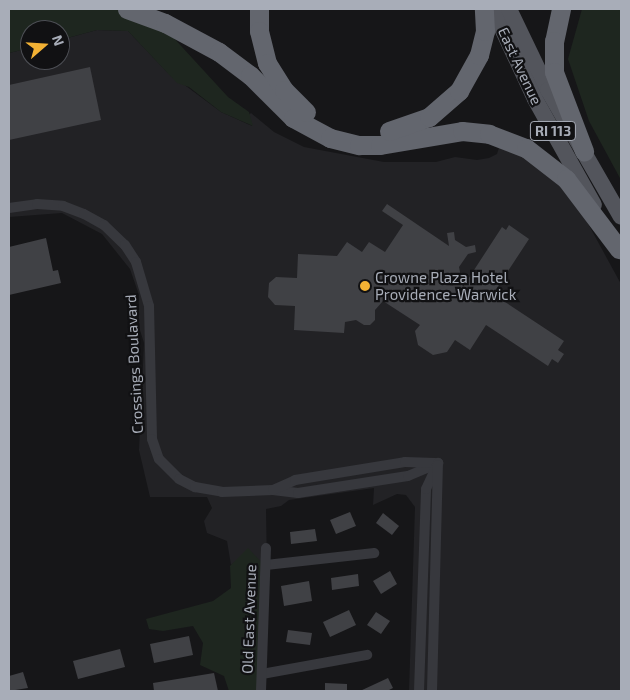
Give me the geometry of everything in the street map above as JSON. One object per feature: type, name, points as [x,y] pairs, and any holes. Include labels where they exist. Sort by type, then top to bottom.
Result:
[{"type":"highway","points":[[127,9],[201,40],[250,75],[301,124],[330,138],[359,145],[380,145],[462,131],[489,134],[526,148],[566,178],[620,252]]},
{"type":"highway","points":[[259,9],[259,31],[264,53],[277,81],[291,98],[324,122],[346,130],[370,133],[395,130],[419,123],[451,101],[468,80],[479,55],[485,31],[484,9]]},
{"type":"highway","points":[[561,9],[554,41],[554,72],[584,151]]},
{"type":"main road","name":"East Avenue","points":[[494,9],[535,99],[620,252]]},
{"type":"main road","name":"East Avenue","points":[[509,9],[533,61],[621,217]]},
{"type":"street","name":"Crossings Boulavard","points":[[9,208],[37,204],[63,206],[84,214],[104,225],[125,244],[136,262],[149,306],[152,439],[160,459],[179,479],[195,487],[222,492],[273,490],[298,493],[408,476],[438,464]]},
{"type":"street","points":[[419,691],[426,490],[438,464]]},
{"type":"street","points":[[432,691],[438,464]]},
{"type":"street","name":"Old East Avenue","points":[[261,691],[266,548]]},
{"type":"street","points":[[266,565],[374,553]]},
{"type":"street","points":[[262,674],[367,655]]},
{"type":"shaded area","points":[[9,9],[116,9],[160,23],[228,97],[249,112],[253,126],[221,112],[189,87],[177,83],[128,31],[97,30],[70,37],[70,20],[20,20],[20,50],[9,53]]},
{"type":"shaded area","points":[[582,9],[621,9],[621,180],[589,121],[568,59]]},
{"type":"shaded area","points":[[97,30],[128,31],[167,72],[221,112],[252,126],[249,115],[251,113],[274,132],[304,147],[384,162],[436,162],[455,157],[477,160],[489,158],[497,154],[501,141],[518,147],[574,198],[621,284],[621,691],[409,691],[415,507],[406,495],[397,494],[373,505],[374,488],[289,500],[281,506],[266,509],[267,568],[242,556],[231,565],[227,541],[207,533],[204,521],[212,508],[207,497],[150,497],[139,450],[144,343],[139,327],[139,295],[130,269],[102,234],[62,213],[9,217],[9,53],[20,50],[20,70],[70,70],[70,37]]},
{"type":"shaded area","points":[[248,548],[267,568],[261,691],[229,691],[224,676],[200,665],[203,643],[193,626],[163,631],[149,629],[146,619],[213,601],[231,588],[230,566]]},
{"type":"building","points":[[90,67],[101,120],[9,140],[9,85]]},
{"type":"building","name":"Crowne Plaza Hotel Providence-Warwick","points":[[387,204],[449,246],[447,233],[454,232],[455,240],[466,247],[475,245],[476,252],[468,254],[459,267],[463,287],[502,227],[506,230],[509,225],[529,239],[493,294],[564,341],[558,350],[564,354],[558,363],[552,359],[548,366],[486,325],[470,350],[455,340],[447,352],[433,355],[418,345],[415,331],[420,325],[383,301],[375,310],[375,320],[370,325],[364,325],[356,320],[345,322],[344,333],[294,330],[295,306],[275,305],[268,297],[269,283],[276,277],[297,278],[298,254],[337,256],[347,242],[362,252],[369,242],[385,252],[403,225],[382,211]]},
{"type":"building","points":[[46,238],[53,271],[58,270],[61,283],[9,295],[9,247]]},
{"type":"building","points":[[350,512],[356,526],[336,534],[330,520]]},
{"type":"building","points":[[383,513],[399,526],[392,535],[376,523]]},
{"type":"building","points":[[315,529],[317,541],[291,544],[290,532]]},
{"type":"building","points":[[390,571],[397,584],[381,594],[373,581]]},
{"type":"building","points":[[358,574],[359,586],[332,590],[331,578]]},
{"type":"building","points":[[309,581],[312,601],[284,606],[281,586]]},
{"type":"building","points":[[349,610],[356,625],[330,637],[323,622]]},
{"type":"building","points":[[376,612],[390,621],[381,634],[367,625]]},
{"type":"building","points":[[288,630],[312,633],[310,645],[286,642]]},
{"type":"building","points":[[189,636],[193,655],[154,663],[150,644]]},
{"type":"building","points":[[120,649],[125,667],[78,679],[73,661]]},
{"type":"building","points":[[23,672],[28,688],[9,691],[9,676]]},
{"type":"building","points":[[214,673],[218,691],[154,691],[153,683]]},
{"type":"building","points":[[388,678],[393,688],[387,691],[360,691]]},
{"type":"building","points":[[325,683],[347,684],[347,691],[325,691]]},
{"type":"place","name":"Crowne Plaza Hotel Providence-Warwick","points":[[365,286]]}]
